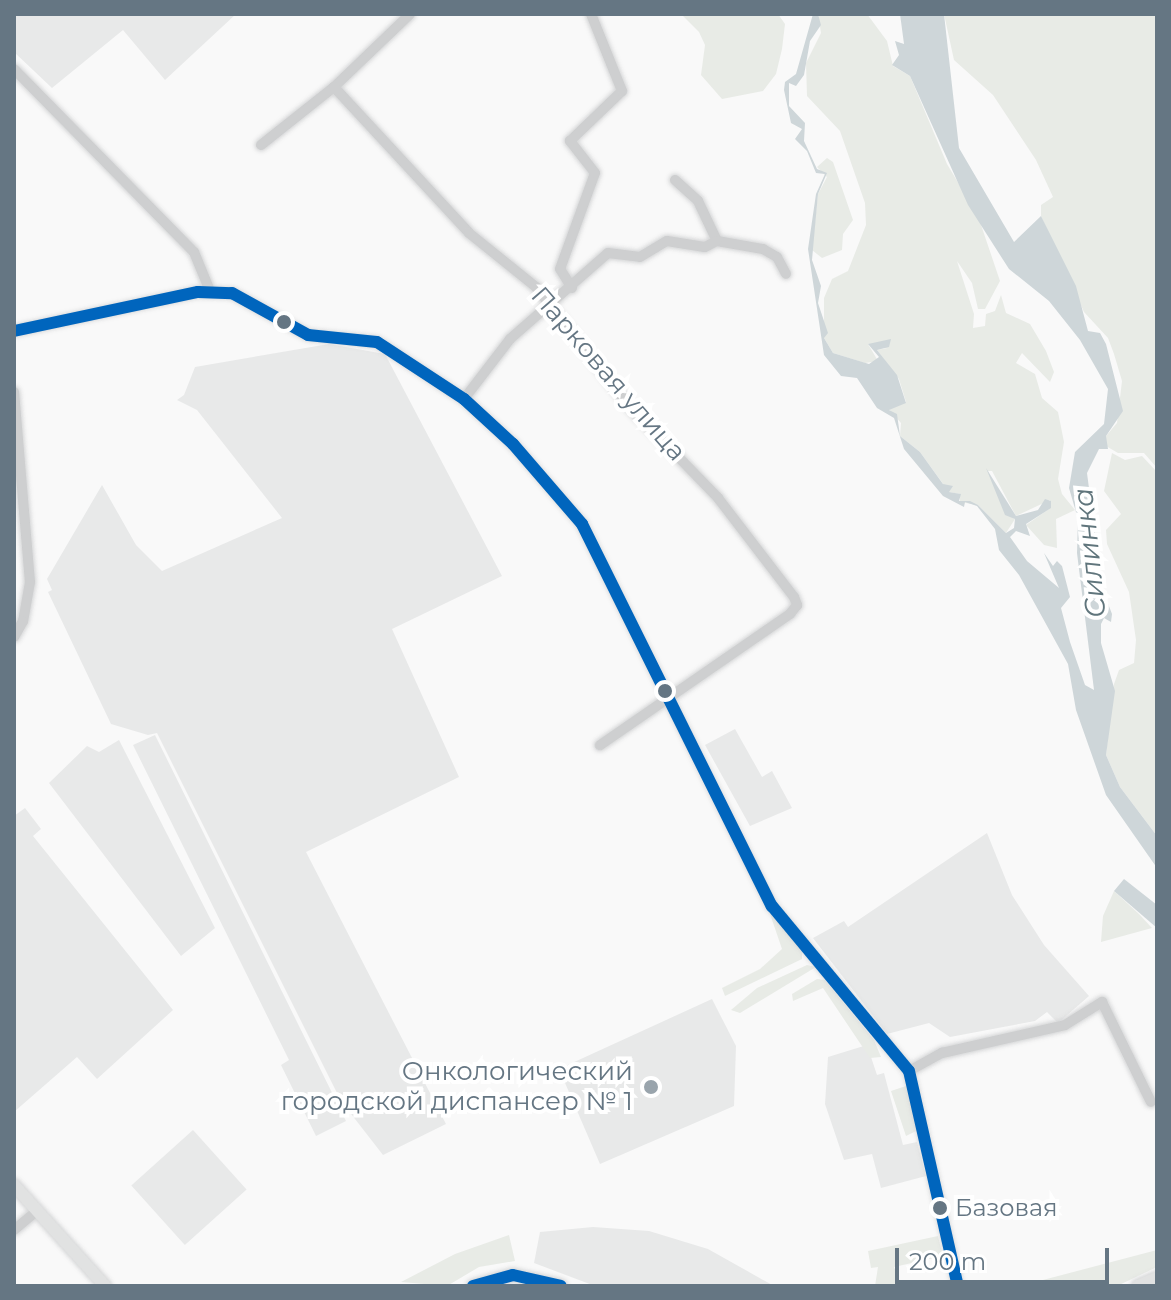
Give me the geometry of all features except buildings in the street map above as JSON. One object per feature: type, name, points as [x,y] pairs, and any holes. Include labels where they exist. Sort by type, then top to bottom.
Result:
[{"type":"main road","points":[[14,1185],[105,1286]]},
{"type":"main road","points":[[473,1286],[513,1275],[561,1286]]},
{"type":"main road","points":[[1138,1286],[1157,1278]]},
{"type":"street","points":[[261,145],[334,87],[410,14]]},
{"type":"street","points":[[572,288],[560,269],[595,173],[570,141],[622,91],[591,14]]},
{"type":"street","points":[[14,69],[194,252],[210,291]]},
{"type":"street","name":"Парковая улица","points":[[334,87],[469,233],[536,287],[649,429],[718,498],[797,605],[672,697]]},
{"type":"street","points":[[675,180],[698,201],[717,241]]},
{"type":"street","points":[[464,399],[499,351],[608,253],[640,257],[667,241],[705,247],[717,241],[771,252],[786,274]]},
{"type":"street","points":[[14,331],[210,291],[245,297],[290,327],[308,335],[377,342],[464,399],[513,444],[582,524],[672,697],[772,906],[909,1071],[958,1286]]},
{"type":"street","points":[[14,392],[30,582],[23,621],[14,637]]},
{"type":"street","points":[[600,745],[672,697]]},
{"type":"street","points":[[909,1071],[942,1053],[1065,1025],[1102,1002],[1151,1102]]},
{"type":"street","points":[[14,1230],[37,1211]]},
{"type":"shaded area","points":[[14,14],[236,14],[165,80],[123,30],[52,88],[14,52]]},
{"type":"shaded area","points":[[681,14],[778,14],[785,24],[782,49],[776,74],[763,91],[722,99],[701,75],[705,45],[699,32]]},
{"type":"shaded area","points":[[818,14],[867,14],[887,41],[893,66],[910,76],[947,164],[978,216],[1000,281],[985,309],[978,309],[972,283],[957,261],[974,314],[973,328],[985,326],[986,314],[995,311],[1001,295],[1006,313],[1030,324],[1046,351],[1054,372],[1050,382],[1022,353],[1016,363],[1035,374],[1042,398],[1058,412],[1064,442],[1058,479],[1062,494],[1075,510],[1056,519],[1057,548],[1044,545],[1026,525],[1049,509],[1050,500],[1016,516],[992,471],[988,471],[1005,513],[1015,519],[1006,533],[978,505],[960,502],[960,494],[949,492],[920,452],[900,436],[901,423],[888,408],[906,402],[899,379],[877,350],[887,348],[868,344],[878,361],[865,363],[833,353],[824,338],[824,298],[832,279],[848,271],[866,225],[865,203],[840,131],[807,96],[806,63],[821,33]]},
{"type":"shaded area","points":[[944,14],[1157,14],[1157,468],[1144,453],[1118,453],[1106,446],[1106,436],[1117,423],[1122,381],[1108,338],[1084,312],[1041,216],[1041,205],[1053,197],[1036,160],[993,95],[954,60]]},
{"type":"shaded area","points":[[827,158],[833,162],[853,220],[843,234],[842,250],[822,258],[812,250],[818,194],[827,177],[817,167]]},
{"type":"shaded area","points":[[329,344],[385,354],[502,576],[392,629],[459,777],[306,852],[446,1124],[383,1155],[341,1101],[157,733],[148,735],[111,724],[48,592],[52,590],[47,579],[102,485],[136,545],[162,571],[282,518],[197,410],[177,400],[184,395],[195,367]]},
{"type":"shaded area","points":[[1112,453],[1125,460],[1142,456],[1157,472],[1157,836],[1120,787],[1106,755],[1114,684],[1119,670],[1134,663],[1136,640],[1129,592],[1107,544],[1106,530],[1121,514],[1104,491]]},
{"type":"shaded area","points":[[735,729],[762,777],[772,771],[792,808],[750,826],[705,745]]},
{"type":"shaded area","points":[[155,735],[346,1121],[316,1136],[281,1065],[289,1060],[133,745]]},
{"type":"shaded area","points":[[119,740],[215,928],[181,956],[49,783],[87,746],[99,752]]},
{"type":"shaded area","points":[[25,808],[41,829],[33,836],[173,1010],[97,1079],[77,1057],[14,1112],[14,816]]},
{"type":"shaded area","points":[[987,833],[1012,895],[1044,945],[1089,996],[1058,1023],[1047,1012],[1035,1021],[950,1037],[929,1023],[887,1034],[813,938],[844,921],[848,927]]},
{"type":"shaded area","points":[[1114,891],[1152,928],[1101,942],[1103,916]]},
{"type":"shaded area","points":[[768,908],[802,951],[802,959],[725,996],[722,988],[760,969],[782,949]]},
{"type":"shaded area","points":[[807,965],[816,967],[740,1013],[731,1010],[757,988]]},
{"type":"shaded area","points":[[817,979],[825,980],[874,1040],[881,1057],[870,1058],[823,988],[793,1001],[792,994]]},
{"type":"shaded area","name":"Онкологический городской диспансер № 1","points":[[712,999],[736,1046],[734,1106],[600,1164],[559,1069]]},
{"type":"shaded area","points":[[867,1045],[877,1075],[884,1073],[903,1145],[917,1142],[926,1176],[881,1188],[872,1154],[844,1160],[825,1104],[828,1057]]},
{"type":"shaded area","points":[[906,1086],[918,1130],[906,1136],[891,1091]]},
{"type":"shaded area","points":[[193,1130],[247,1189],[185,1245],[131,1186]]},
{"type":"shaded area","points":[[593,1227],[649,1231],[708,1249],[774,1286],[595,1286],[534,1263],[540,1232]]},
{"type":"shaded area","points":[[509,1235],[515,1261],[479,1267],[447,1286],[401,1282],[455,1254]]},
{"type":"shaded area","points":[[938,1236],[943,1256],[894,1267],[901,1284],[875,1286],[878,1267],[871,1268],[868,1251]]},
{"type":"shaded area","points":[[1157,1250],[1157,1267],[1117,1286],[1020,1286]]},
{"type":"water","name":"Силинка","points":[[813,14],[818,14],[821,25],[810,41],[804,75],[796,86],[789,83],[789,106],[805,123],[804,141],[817,169],[827,173],[818,194],[812,260],[821,286],[818,303],[828,333],[824,338],[833,353],[869,364],[879,357],[868,344],[891,339],[889,347],[877,350],[897,375],[906,403],[889,410],[897,414],[900,436],[920,452],[943,484],[953,486],[949,492],[961,494],[959,501],[970,501],[978,505],[1006,533],[1014,528],[1015,519],[1005,515],[986,468],[1016,516],[1038,510],[1045,499],[1051,501],[1051,508],[1026,524],[1030,536],[1016,531],[1010,537],[1027,561],[1059,588],[1044,553],[1053,566],[1057,561],[1062,566],[1070,597],[1061,608],[1085,685],[1094,690],[1077,553],[1078,519],[1069,488],[1075,452],[1104,424],[1108,389],[1080,340],[1049,301],[1009,269],[968,205],[910,76],[892,65],[899,55],[895,41],[904,44],[900,14],[944,14],[959,148],[1014,242],[1041,216],[1076,286],[1088,331],[1100,333],[1106,344],[1123,411],[1106,436],[1108,449],[1099,449],[1087,473],[1102,588],[1112,614],[1111,622],[1104,618],[1101,624],[1101,643],[1115,691],[1106,755],[1120,787],[1157,836],[1157,868],[1106,795],[1076,710],[1068,664],[1019,575],[999,550],[995,529],[977,506],[965,502],[964,507],[943,496],[904,449],[894,418],[877,408],[857,378],[841,376],[824,355],[808,249],[816,194],[825,174],[816,173],[807,151],[795,139],[802,129],[791,123],[784,90],[785,82],[796,74]]},
{"type":"water","points":[[1124,879],[1157,905],[1157,928],[1114,891]]},
{"type":"transit line","points":[[14,331],[198,292],[232,293],[308,335],[377,342],[464,399],[513,444],[582,524],[772,906],[909,1071],[958,1286]]},
{"type":"transit line","points":[[473,1286],[513,1275],[561,1286]]},
{"type":"place","name":"Онкологический городской диспансер № 1","points":[[651,1087]]},
{"type":"place","name":"Базовая","points":[[940,1208]]}]
